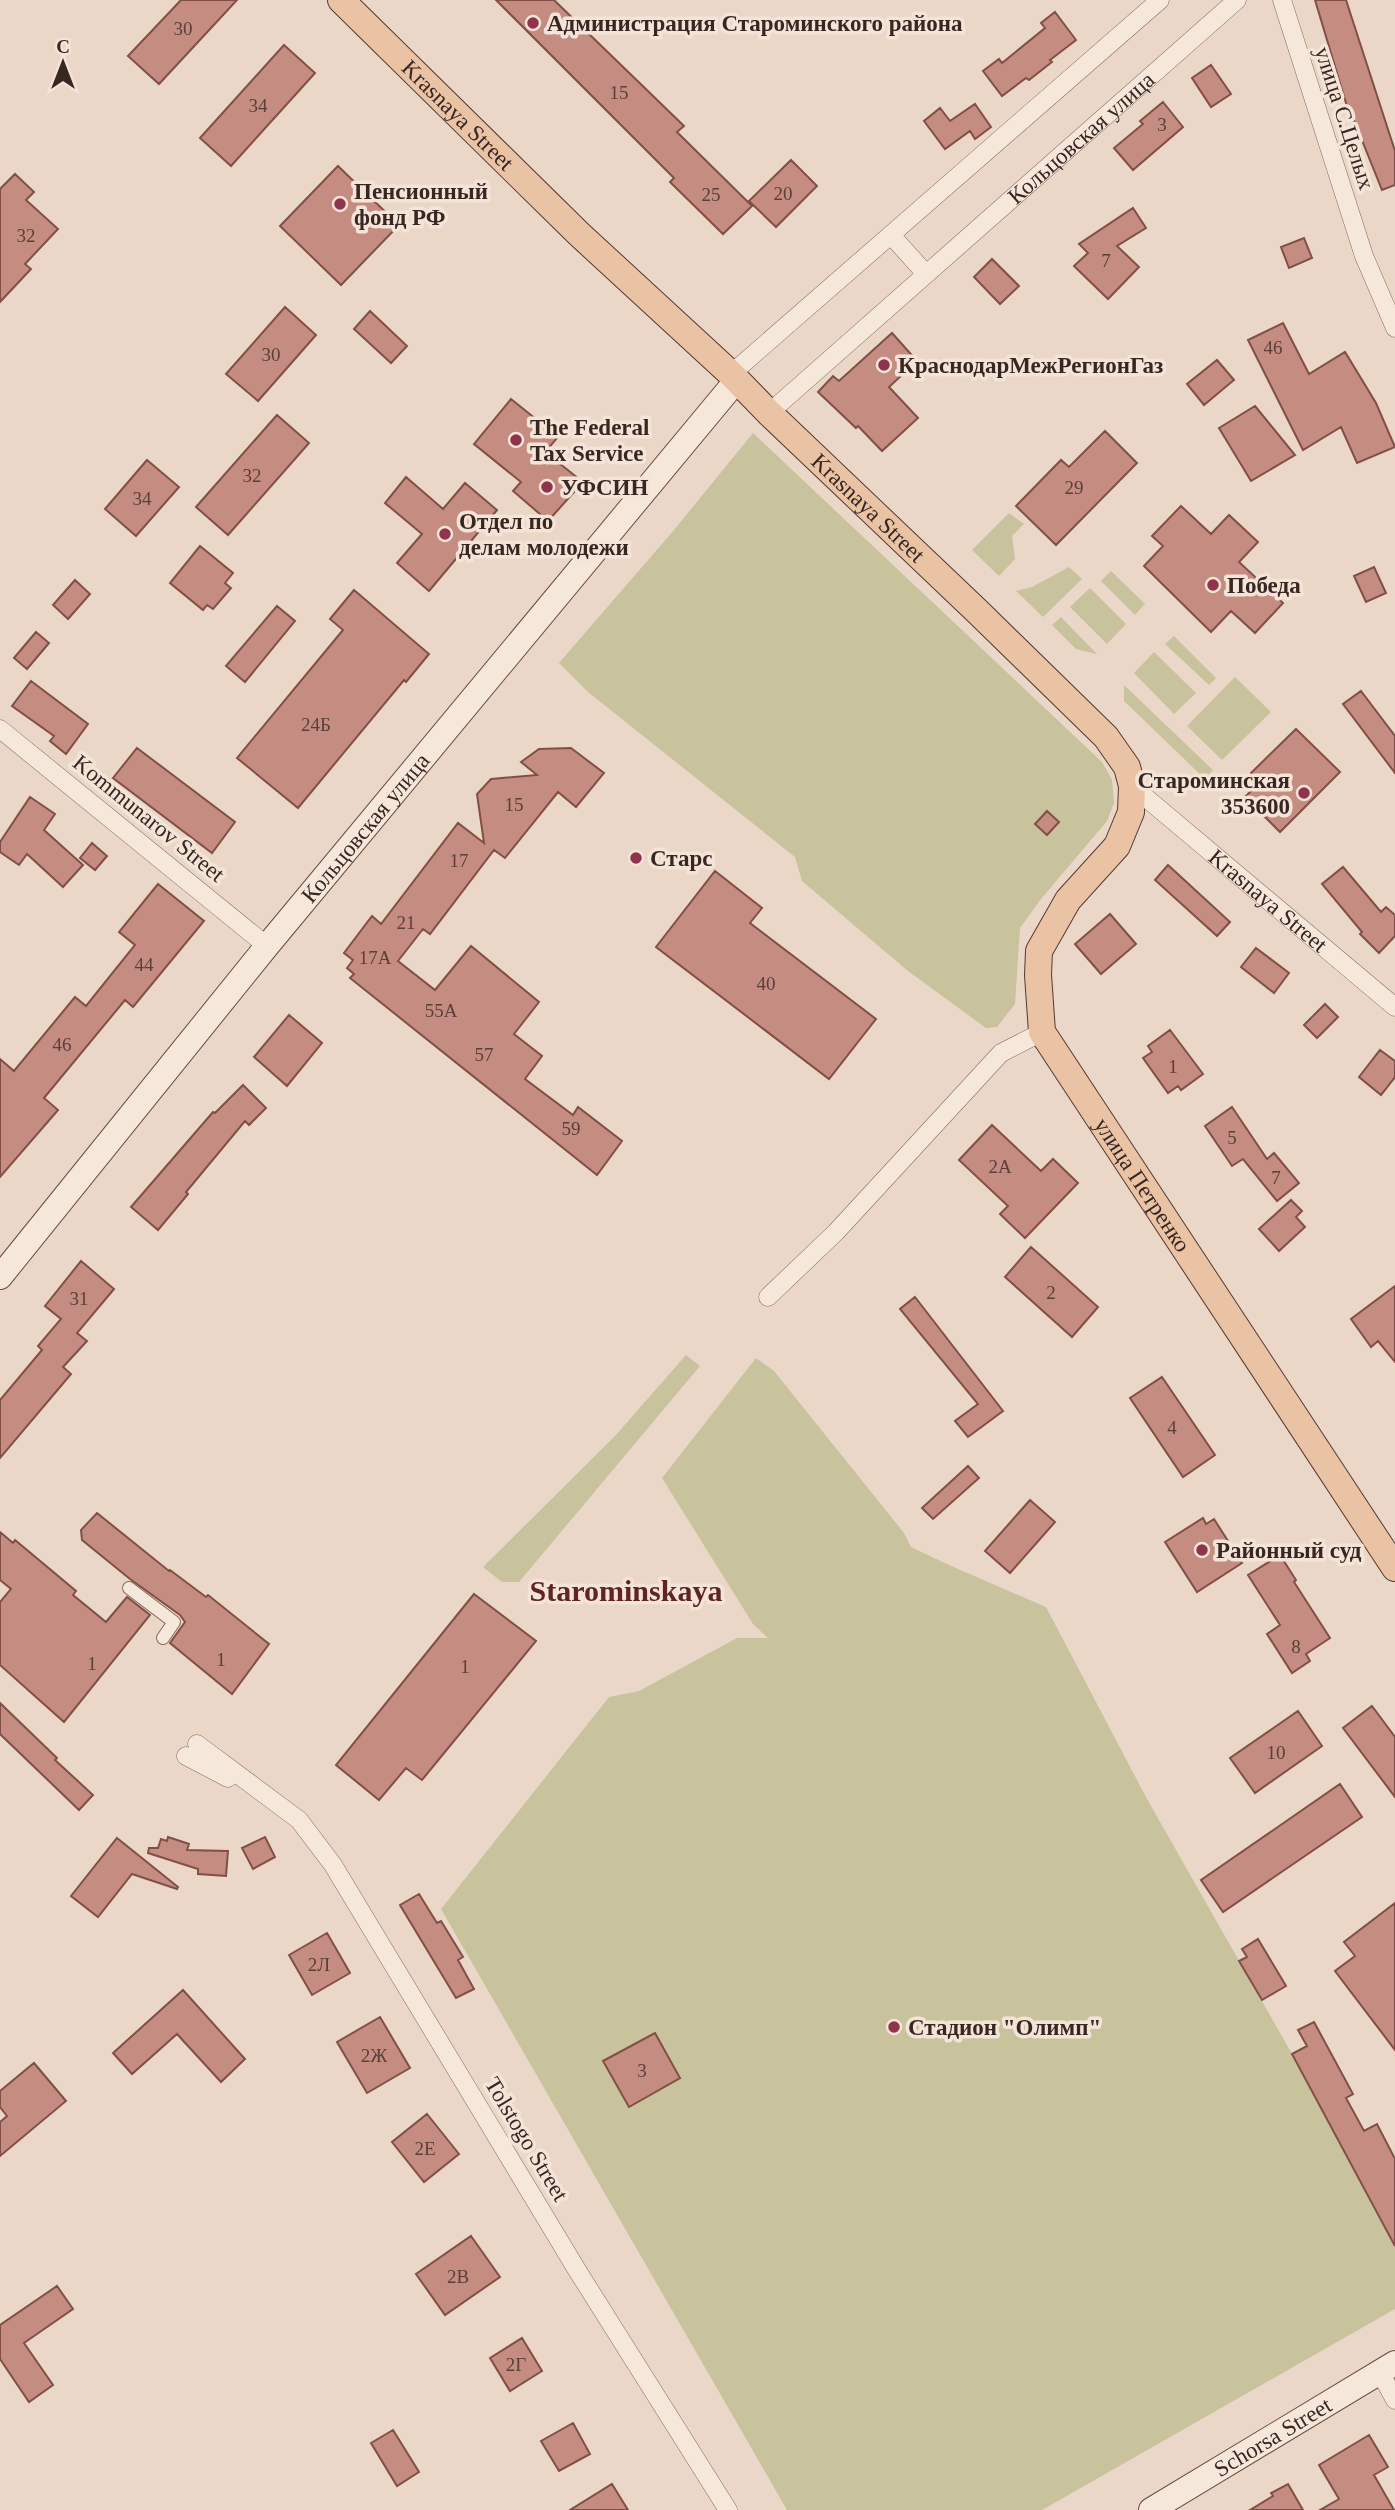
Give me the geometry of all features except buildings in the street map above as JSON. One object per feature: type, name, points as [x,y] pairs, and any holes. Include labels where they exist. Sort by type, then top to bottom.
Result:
[{"type":"main road","name":"Krasnaya Street","points":[[341,0],[579,234],[733,377],[1106,737],[1127,767],[1132,786]]},
{"type":"main road","name":"Кольцовская улица","points":[[0,1277],[733,377]]},
{"type":"main road","name":"улица Петренко","points":[[1132,786],[1131,812],[1117,846],[1068,900],[1039,951],[1042,1032],[1395,1568]]},
{"type":"main road","name":"Schorsa Street","points":[[1151,2510],[1387,2367]]},
{"type":"street","name":"Кольцовская улица","points":[[733,377],[1160,0]]},
{"type":"street","name":"Кольцовская улица","points":[[769,413],[1237,0]]},
{"type":"street","name":"улица С.Целых","points":[[1282,0],[1364,256],[1395,328]]},
{"type":"street","points":[[891,235],[926,274]]},
{"type":"street","name":"Kommunarov Street","points":[[0,729],[267,946]]},
{"type":"street","name":"Krasnaya Street","points":[[1132,786],[1395,1007]]},
{"type":"street","points":[[768,1297],[836,1232],[1001,1053],[1042,1032]]},
{"type":"street","points":[[130,1588],[174,1622],[163,1638]]},
{"type":"street","name":"Tolstogo Street","points":[[191,1750],[299,1820],[333,1865],[577,2270],[728,2510]]},
{"type":"street","points":[[1387,2367],[1395,2400]]},
{"type":"shaded area","points":[[753,433],[1102,762],[1112,780],[1114,803],[1107,821],[1020,928],[1015,1004],[997,1027],[986,1028],[908,971],[802,881],[795,857],[588,692],[559,663],[674,530]]},
{"type":"shaded area","points":[[1009,513],[1024,524],[1012,536],[1015,559],[999,576],[972,550]]},
{"type":"shaded area","points":[[1069,567],[1082,579],[1043,617],[1016,591],[1032,587]]},
{"type":"shaded area","points":[[1111,571],[1145,604],[1135,615],[1101,581]]},
{"type":"shaded area","points":[[1090,588],[1126,624],[1107,644],[1070,607]]},
{"type":"shaded area","points":[[1061,617],[1097,654],[1076,649],[1052,625]]},
{"type":"shaded area","points":[[1174,636],[1216,678],[1209,685],[1165,644]]},
{"type":"shaded area","points":[[1154,652],[1196,693],[1174,714],[1134,673]]},
{"type":"shaded area","points":[[1235,677],[1271,712],[1222,760],[1187,726]]},
{"type":"shaded area","points":[[1124,685],[1213,770],[1205,779],[1124,701]]},
{"type":"shaded area","points":[[686,1355],[700,1366],[519,1582],[502,1582],[483,1567],[615,1436]]},
{"type":"shaded area","name":"Стадион \"Олимп\"","points":[[756,1358],[774,1371],[904,1533],[911,1547],[1046,1607],[1147,1799],[1292,2054],[1395,2246],[1395,2309],[1042,2510],[787,2510],[441,1909],[609,1697],[639,1691],[737,1638],[768,1638],[753,1624],[662,1478]]},
{"type":"place","name":"Администрация Староминского района","points":[[533,23]]},
{"type":"place","name":"Пенсионный фонд РФ","points":[[340,204]]},
{"type":"place","name":"КраснодарМежРегионГаз","points":[[884,365]]},
{"type":"place","name":"The Federal Tax Service","points":[[516,440]]},
{"type":"place","name":"УФСИН","points":[[547,487]]},
{"type":"place","name":"Отдел по делам молодежи","points":[[445,534]]},
{"type":"place","name":"Победа","points":[[1213,585]]},
{"type":"place","name":"Староминская 353600","points":[[1304,793]]},
{"type":"place","name":"Старс","points":[[636,858]]},
{"type":"place","name":"Районный суд","points":[[1202,1550]]},
{"type":"place","name":"Стадион \"Олимп\"","points":[[894,2027]]},
{"type":"district","name":"Starominskaya","points":[[626,1591]]}]
